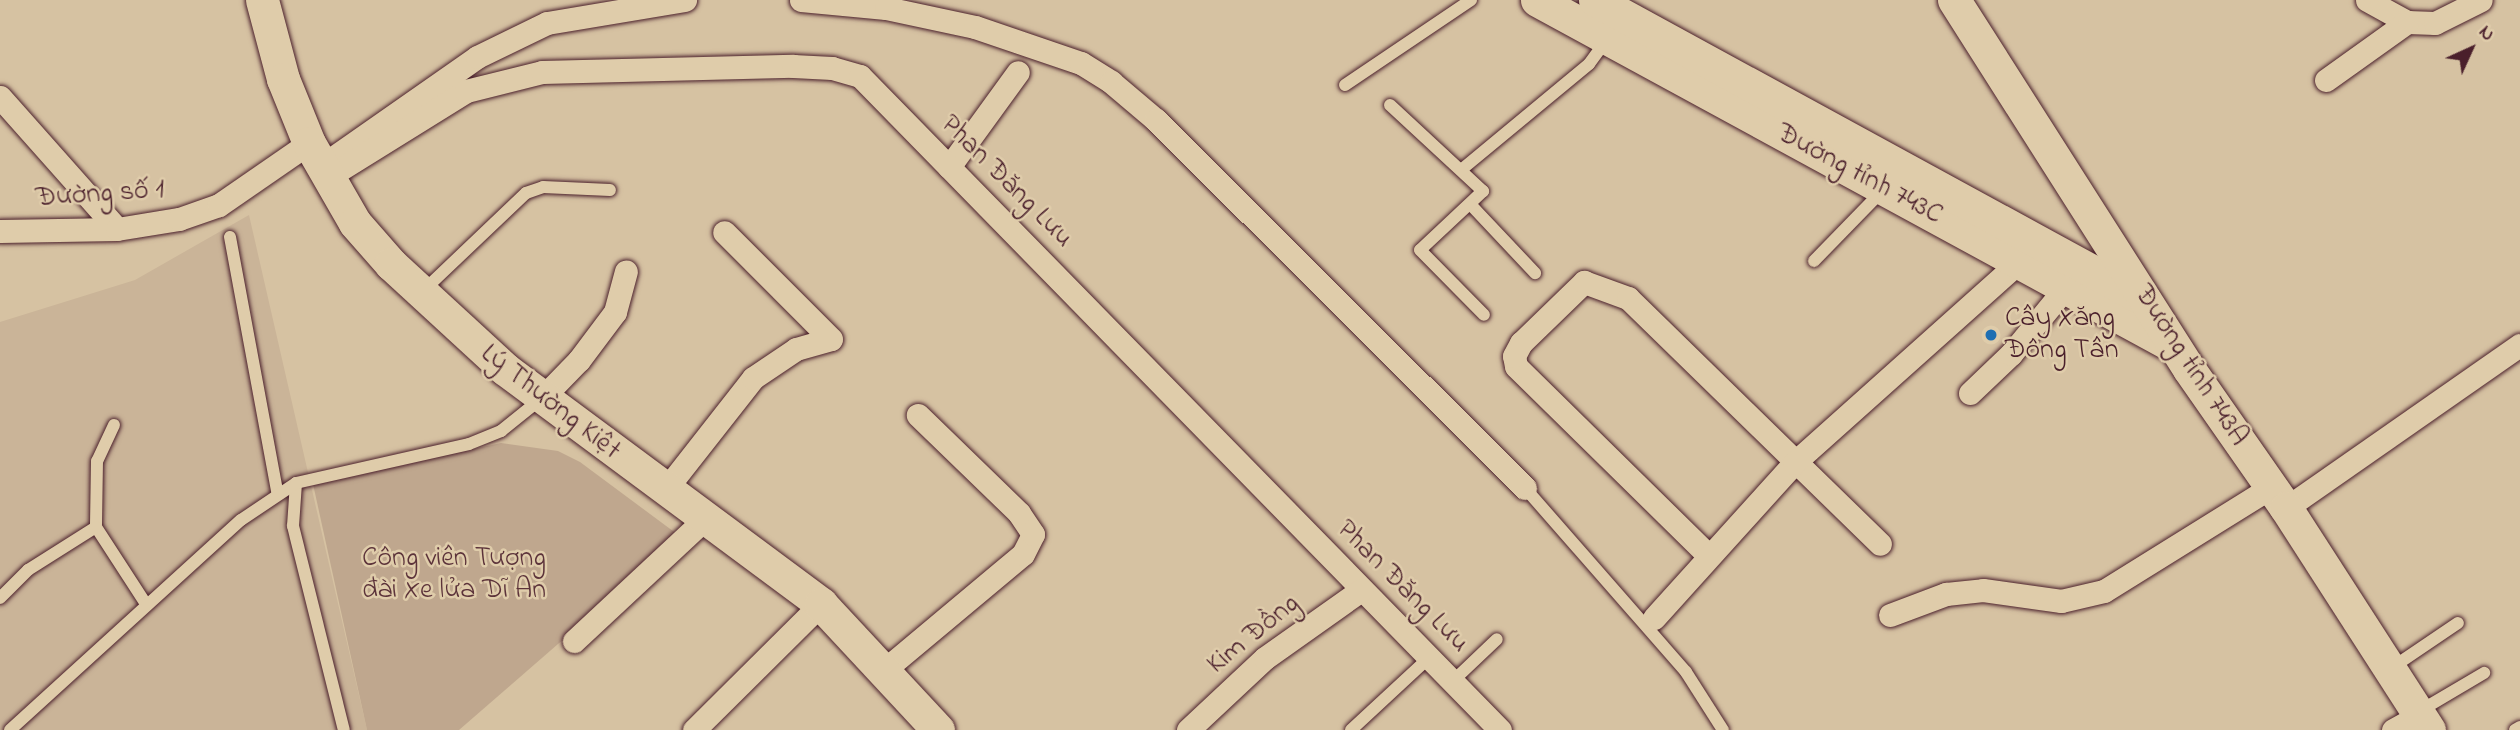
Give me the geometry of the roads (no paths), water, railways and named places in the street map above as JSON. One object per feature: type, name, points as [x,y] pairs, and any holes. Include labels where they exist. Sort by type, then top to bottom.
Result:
[{"type":"main road","name":"Lý Thường Kiệt","points":[[262,0],[283,79],[319,162],[355,223],[463,335],[542,398],[821,604],[938,730]]},
{"type":"main road","name":"Đường tỉnh 743C","points":[[1537,0],[2019,262],[2077,284],[2145,300]]},
{"type":"main road","name":"Đường tỉnh 743C","points":[[1595,0],[2077,284],[2180,351]]},
{"type":"main road","name":"Đường tỉnh 743A","points":[[1954,0],[2102,228],[2145,300],[2278,497],[2389,669],[2415,722]]},
{"type":"main road","points":[[2077,284],[2102,228]]},
{"type":"street","points":[[319,162],[477,57],[547,23],[685,0]]},
{"type":"street","points":[[801,0],[886,8],[975,27],[1081,63],[1111,82],[1156,120],[1525,488]]},
{"type":"street","points":[[2367,0],[2407,22],[2435,23],[2481,0]]},
{"type":"street","points":[[2326,80],[2407,22]]},
{"type":"street","name":"Phan Đăng Lưu","points":[[319,162],[466,91],[542,72],[744,65],[832,68],[860,76],[1361,590],[1431,656],[1500,730]]},
{"type":"street","points":[[949,167],[1018,72]]},
{"type":"street","points":[[0,97],[117,229]]},
{"type":"street","name":"Đường số 1","points":[[0,232],[117,229],[178,219],[219,205],[319,162]]},
{"type":"street","points":[[666,489],[753,378],[796,349],[831,339],[724,232]]},
{"type":"street","points":[[1654,618],[1708,555],[1794,463],[2019,262]]},
{"type":"street","points":[[542,398],[579,360],[615,312],[626,271]]},
{"type":"street","points":[[1708,555],[1516,366],[1514,356],[1521,343],[1584,282],[1628,298],[1794,463],[1880,544]]},
{"type":"street","points":[[1970,393],[2077,284]]},
{"type":"street","points":[[1890,615],[1946,594],[1983,590],[2061,601],[2104,592],[2278,497],[2520,345]]},
{"type":"street","points":[[883,671],[1023,554],[1033,534],[1019,513],[918,415]]},
{"type":"street","points":[[574,641],[706,518]]},
{"type":"street","name":"Kim Đồng","points":[[1188,730],[1265,658],[1361,590]]},
{"type":"street","points":[[694,730],[821,604]]},
{"type":"lane","points":[[1345,85],[1471,0]]},
{"type":"lane","points":[[1461,170],[1588,64],[1607,39]]},
{"type":"lane","points":[[1390,105],[1483,191],[1420,250],[1484,316]]},
{"type":"lane","points":[[422,292],[526,193],[543,187],[610,190]]},
{"type":"lane","points":[[1814,261],[1885,189]]},
{"type":"lane","points":[[1469,204],[1535,273]]},
{"type":"lane","points":[[230,237],[278,495]]},
{"type":"lane","points":[[10,730],[240,520],[296,483],[469,444],[501,431],[542,398]]},
{"type":"lane","points":[[114,425],[97,461],[96,527],[146,604]]},
{"type":"lane","points":[[296,483],[293,526],[344,730]]},
{"type":"lane","points":[[1525,488],[1686,672],[1723,730]]},
{"type":"lane","points":[[0,598],[28,570],[96,527]]},
{"type":"lane","points":[[2389,669],[2458,623]]},
{"type":"lane","points":[[1454,680],[1497,639]]},
{"type":"lane","points":[[1351,730],[1431,656]]},
{"type":"lane","points":[[2415,722],[2484,673]]},
{"type":"lane","points":[[2515,730],[2520,727]]},
{"type":"place","name":"Cây Xăng Đông Tân","points":[[1991,335]]},
{"type":"park label","name":"Công viên Tượng đài Xe lửa Dĩ An","points":[[454,575]]}]
